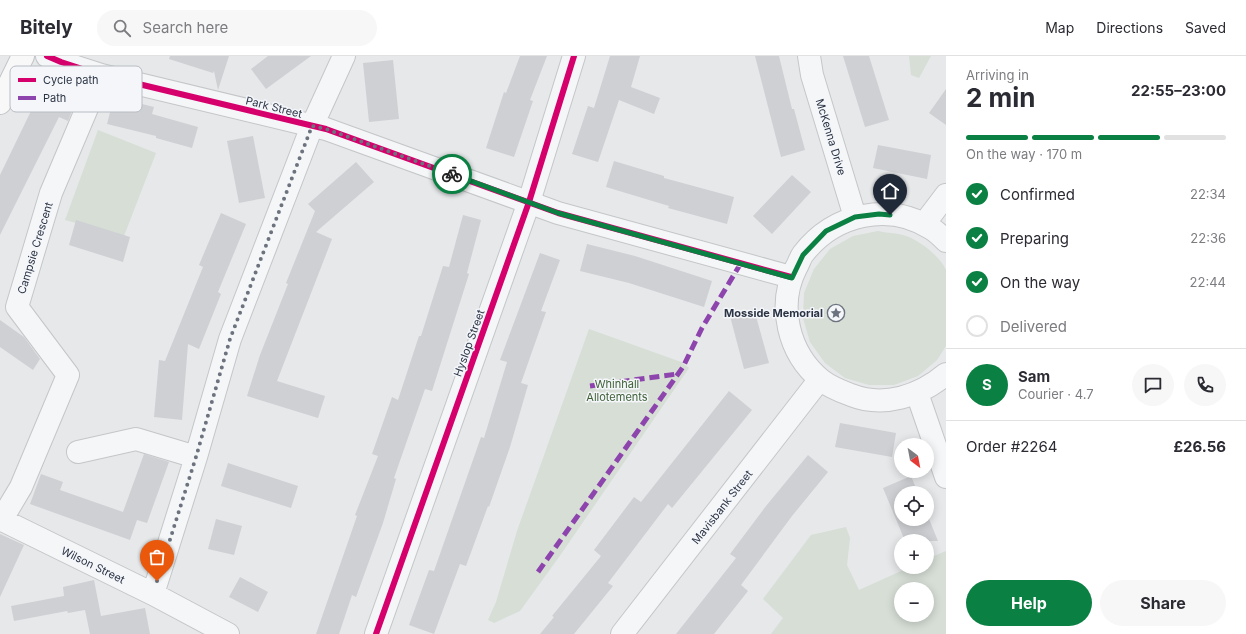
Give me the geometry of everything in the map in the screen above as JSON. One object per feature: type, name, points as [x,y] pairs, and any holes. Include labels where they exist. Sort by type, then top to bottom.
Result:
[{"type":"main road","points":[[18,66],[23,56]]},
{"type":"main road","points":[[0,104],[10,83]]},
{"type":"street","name":"Park Street","points":[[46,56],[73,66]]},
{"type":"street","points":[[153,594],[196,457],[230,339],[312,126],[344,56]]},
{"type":"street","name":"Hyslop Street","points":[[376,634],[529,202],[574,56]]},
{"type":"street","name":"McKenna Drive","points":[[808,56],[812,75],[855,217]]},
{"type":"street","name":"Park Street","points":[[142,85],[326,129],[558,213],[792,278]]},
{"type":"street","name":"Campsie Crescent","points":[[1,519],[21,487],[68,375],[17,307],[51,193],[85,112]]},
{"type":"street","points":[[924,224],[946,195]]},
{"type":"street","points":[[946,241],[934,230],[924,224],[902,216],[879,214],[855,217],[826,231],[803,255],[792,278],[787,295],[787,313],[790,331],[796,348],[806,364],[820,379],[832,388],[860,398],[889,401],[917,393],[932,385],[946,374]]},
{"type":"street","name":"Mavisbank Street","points":[[622,634],[820,379]]},
{"type":"street","points":[[917,393],[946,477]]},
{"type":"street","points":[[78,452],[136,439],[196,457]]},
{"type":"street","name":"Wilson Street","points":[[1,519],[153,594],[228,634]]},
{"type":"green space","points":[[909,56],[931,56],[919,78],[911,75]]},
{"type":"green space","points":[[98,130],[156,153],[124,236],[65,220]]},
{"type":"green space","points":[[878,231],[903,235],[922,244],[939,259],[946,270],[946,346],[937,360],[918,376],[894,385],[869,385],[845,378],[825,363],[810,342],[803,318],[804,293],[814,269],[830,249],[853,236]]},
{"type":"green space","name":"Whinhall Allotements","points":[[589,329],[681,362],[689,368],[520,611],[494,623],[488,620],[496,602],[517,531]]},
{"type":"green space","points":[[846,527],[850,538],[847,565],[859,590],[894,574],[934,574],[934,556],[946,551],[946,634],[771,634],[783,618],[763,599],[811,535]]},
{"type":"building","points":[[170,56],[229,56],[218,90],[214,71],[213,73],[169,59]]},
{"type":"building","points":[[268,56],[311,56],[266,89],[251,69]]},
{"type":"building","points":[[520,56],[547,56],[530,100],[533,101],[514,157],[486,148],[504,92],[506,93]]},
{"type":"building","points":[[610,56],[640,56],[631,87],[660,98],[654,114],[619,100],[598,162],[572,154],[588,106],[594,108]]},
{"type":"building","points":[[755,56],[779,56],[792,109],[794,109],[805,150],[781,157]]},
{"type":"building","points":[[843,56],[869,56],[889,120],[865,127]]},
{"type":"building","points":[[393,60],[399,119],[369,122],[363,63]]},
{"type":"building","points":[[946,89],[946,125],[929,113]]},
{"type":"building","points":[[142,104],[154,107],[152,114],[198,127],[192,148],[156,138],[156,136],[107,124],[110,112],[142,112]]},
{"type":"building","points":[[31,112],[72,112],[68,121],[59,117],[0,235],[0,175]]},
{"type":"building","points":[[253,136],[265,198],[239,203],[227,141]]},
{"type":"building","points":[[878,145],[931,155],[927,179],[873,168]]},
{"type":"building","points":[[614,161],[664,176],[664,178],[734,197],[727,224],[668,208],[669,206],[606,187]]},
{"type":"building","points":[[356,162],[374,182],[316,232],[332,239],[277,381],[325,396],[318,418],[247,396],[260,355],[288,284],[286,283],[315,211],[308,204]]},
{"type":"building","points":[[792,175],[811,192],[772,234],[753,216]]},
{"type":"building","points":[[221,213],[246,224],[218,292],[221,294],[199,349],[188,344],[182,420],[154,417],[159,360],[165,361],[203,267],[199,265]]},
{"type":"building","points":[[463,215],[481,220],[467,273],[469,274],[432,391],[425,389],[394,478],[396,479],[383,523],[356,597],[352,595],[339,634],[316,634],[357,516],[355,515],[378,456],[372,454],[392,397],[398,400],[419,336],[421,336],[443,266],[449,267]]},
{"type":"building","points":[[76,220],[130,237],[123,262],[69,245]]},
{"type":"building","points":[[587,244],[635,256],[712,281],[704,307],[629,283],[580,271]]},
{"type":"building","points":[[540,253],[560,260],[541,311],[546,312],[521,383],[528,385],[510,447],[489,507],[488,506],[466,566],[460,564],[434,634],[409,625],[429,570],[434,571],[481,437],[484,438],[507,362],[500,360]]},
{"type":"building","points":[[754,309],[769,363],[744,369],[730,316]]},
{"type":"building","points":[[0,320],[24,337],[40,359],[33,370],[0,347]]},
{"type":"building","points":[[729,391],[752,410],[672,508],[668,504],[608,583],[613,586],[574,634],[540,634],[554,617],[552,616],[601,556],[594,550],[634,497],[641,502]]},
{"type":"building","points":[[840,423],[896,433],[892,457],[835,447]]},
{"type":"building","points":[[144,454],[169,462],[147,523],[137,520],[130,540],[30,504],[41,474],[63,482],[60,490],[123,512]]},
{"type":"building","points":[[808,455],[828,472],[792,516],[741,585],[748,591],[714,634],[676,634],[736,558],[730,554],[766,506]]},
{"type":"building","points":[[228,463],[298,486],[291,508],[221,486]]},
{"type":"building","points":[[906,478],[912,478],[915,486],[894,486],[894,514],[883,488]]},
{"type":"building","points":[[216,519],[242,526],[234,555],[208,549]]},
{"type":"building","points":[[899,526],[932,526],[938,541],[934,541],[934,534],[902,534]]},
{"type":"building","points":[[0,534],[24,545],[0,597]]},
{"type":"building","points":[[240,577],[268,592],[258,612],[229,597]]},
{"type":"building","points":[[94,580],[101,616],[145,608],[150,634],[90,634],[85,610],[68,613],[67,611],[14,621],[11,606],[64,596],[63,587]]},
{"type":"marked path","points":[[538,572],[683,367],[702,328],[741,263]]},
{"type":"marked path","points":[[590,386],[677,374]]},
{"type":"cycle path","points":[[47,56],[73,66]]},
{"type":"cycle path","points":[[376,634],[529,202],[574,56]]},
{"type":"cycle path","points":[[142,85],[326,129],[558,213],[791,277]]},
{"type":"way so far","points":[[157,581],[196,457],[230,339],[312,126],[326,129],[452,174]]},
{"type":"place","name":"Mosside Memorial","points":[[836,313]]},
{"type":"route","points":[[452,174],[558,213],[792,278],[803,255],[826,231],[855,217],[879,214],[890,215]]}]
